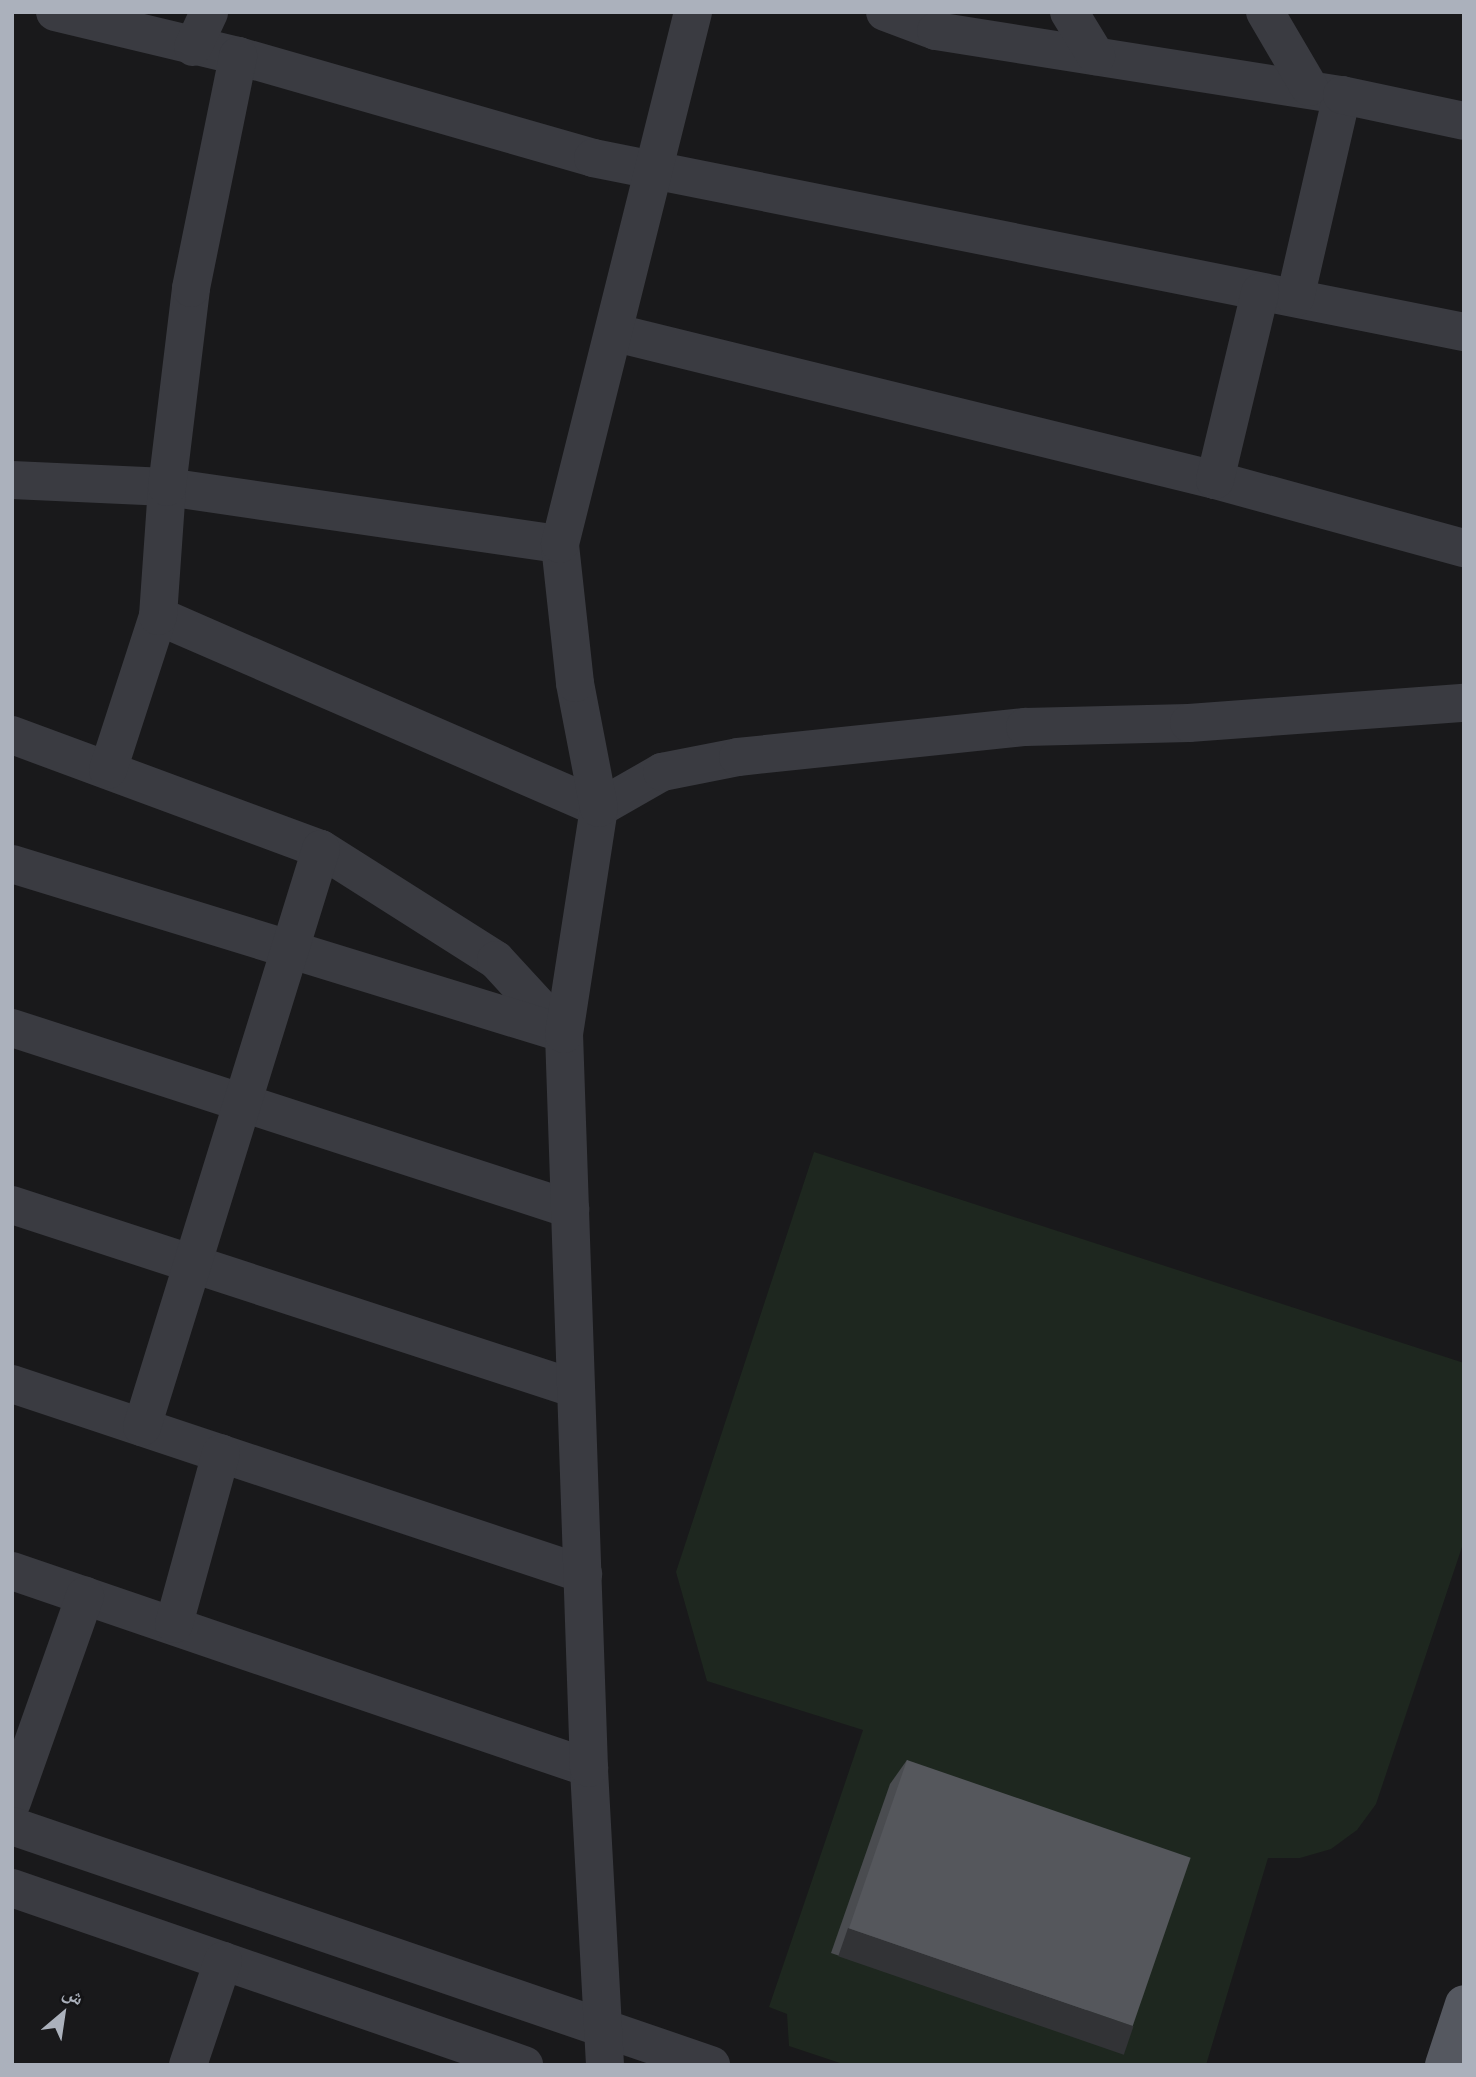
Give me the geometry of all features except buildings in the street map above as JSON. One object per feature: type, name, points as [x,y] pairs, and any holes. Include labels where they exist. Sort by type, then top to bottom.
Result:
[{"type":"main road","points":[[1444,2065],[1464,2004]]},
{"type":"street","points":[[55,12],[238,56],[655,172],[1464,332]]},
{"type":"street","points":[[193,47],[209,12]]},
{"type":"street","points":[[605,2046],[589,1768],[564,1034],[599,808],[575,682],[561,544],[694,12]]},
{"type":"street","points":[[885,12],[936,31],[1326,91],[1464,121]]},
{"type":"street","points":[[1069,12],[1096,56]]},
{"type":"street","points":[[1265,12],[1326,91]]},
{"type":"street","points":[[108,770],[158,616],[167,487],[191,288],[238,56]]},
{"type":"street","points":[[1215,480],[1278,295],[1326,91]]},
{"type":"street","points":[[615,333],[1215,480],[1464,548]]},
{"type":"street","points":[[12,480],[167,487],[561,544]]},
{"type":"street","points":[[158,616],[599,808]]},
{"type":"street","points":[[599,808],[662,772],[738,757],[1025,727],[1189,723],[1464,703]]},
{"type":"street","points":[[12,735],[321,849],[496,960],[564,1034]]},
{"type":"street","points":[[142,1427],[321,849]]},
{"type":"street","points":[[12,864],[564,1034]]},
{"type":"street","points":[[12,1028],[570,1209]]},
{"type":"street","points":[[12,1205],[194,1261],[576,1390]]},
{"type":"street","points":[[12,1384],[583,1574]]},
{"type":"street","points":[[174,1624],[221,1453]]},
{"type":"street","points":[[12,1571],[174,1624],[589,1768]]},
{"type":"street","points":[[12,1802],[85,1596]]},
{"type":"street","points":[[12,1826],[605,2046],[711,2065]]},
{"type":"street","points":[[12,1888],[524,2065]]},
{"type":"street","points":[[188,2065],[223,1961]]},
{"type":"shaded area","points":[[814,1152],[1464,1363],[1464,1541],[1376,1804],[1357,1830],[1331,1849],[1300,1858],[1268,1858],[1206,2065],[846,2065],[789,2046],[787,2014],[769,2007],[863,1730],[707,1681],[676,1572]]}]
